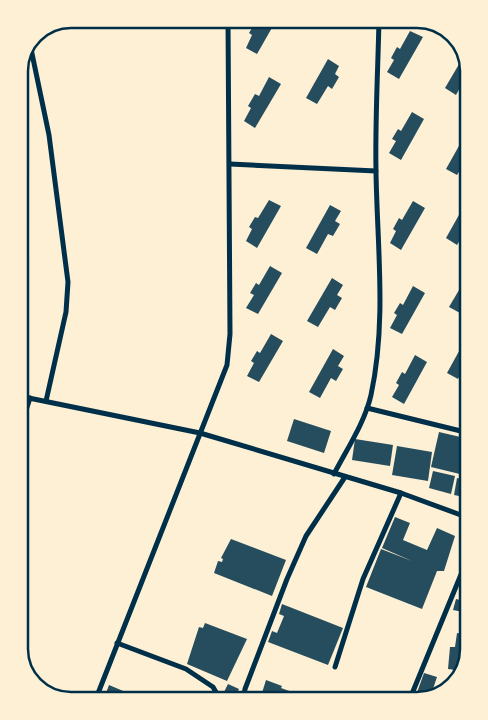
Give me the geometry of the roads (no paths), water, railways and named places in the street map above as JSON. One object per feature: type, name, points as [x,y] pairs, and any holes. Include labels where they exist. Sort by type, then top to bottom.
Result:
[{"type":"street","points":[[98,692],[227,365],[230,334],[228,28]]},
{"type":"street","points":[[334,474],[371,394],[377,350],[381,264],[376,171],[379,28]]},
{"type":"street","points":[[32,53],[49,135],[68,282],[66,312],[46,401]]},
{"type":"street","points":[[230,164],[376,171]]},
{"type":"street","points":[[28,404],[30,398],[200,433],[345,478],[401,493],[460,515]]},
{"type":"street","points":[[366,408],[460,431]]},
{"type":"street","points":[[244,692],[302,545],[345,478]]},
{"type":"street","points":[[335,666],[363,579],[401,493]]},
{"type":"street","points":[[414,692],[460,577]]},
{"type":"street","points":[[117,643],[186,669],[213,686],[216,692]]}]
